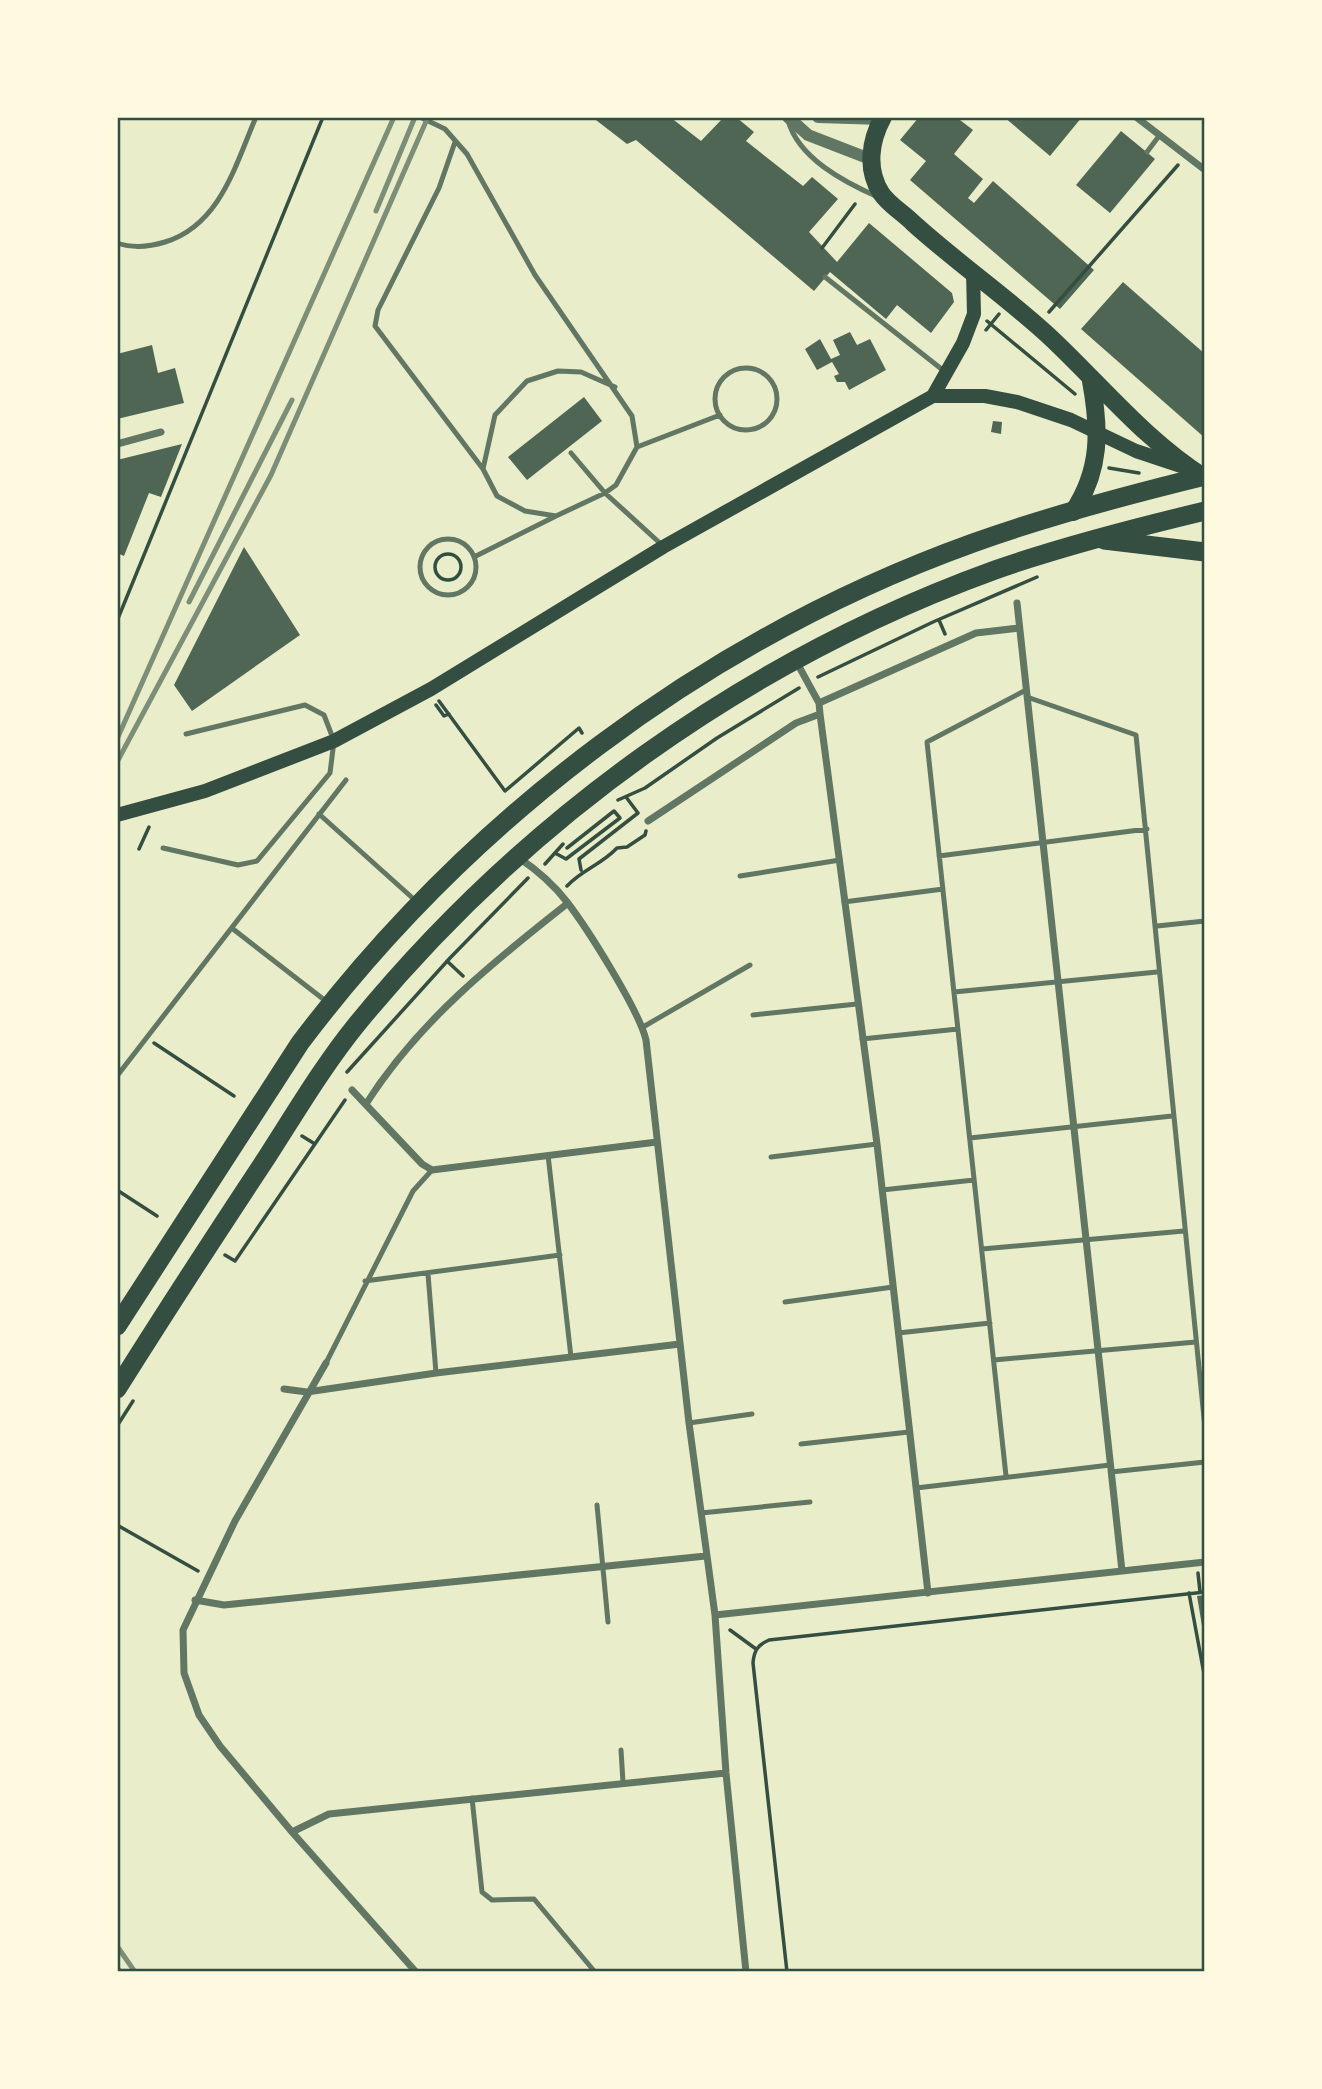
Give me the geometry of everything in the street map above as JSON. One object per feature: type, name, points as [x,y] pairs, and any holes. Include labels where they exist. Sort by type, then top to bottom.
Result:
[{"type":"highway","points":[[117,1325],[300,1044],[330,1004],[419,904],[509,817],[640,716],[740,653],[844,598],[972,543],[1201,475]]},
{"type":"highway","points":[[117,1389],[194,1267],[355,1027],[439,930],[515,856],[590,796],[700,716],[852,631],[958,585],[1093,539],[1205,511]]},
{"type":"highway","points":[[1093,539],[1205,552]]},
{"type":"main road","points":[[882,118],[870,159],[881,193],[1051,338],[1091,381],[1201,475]]},
{"type":"main road","points":[[933,396],[965,340],[974,314],[973,272]]},
{"type":"main road","points":[[1073,513],[1093,477],[1096,433],[1091,381]]},
{"type":"main road","points":[[117,815],[145,810],[205,792],[334,741],[431,690],[663,547],[933,396],[985,396],[1017,402],[1072,420],[1136,451],[1201,475]]},
{"type":"street","points":[[788,117],[808,135],[870,159]]},
{"type":"street","points":[[818,117],[882,118]]},
{"type":"street","points":[[1136,117],[1205,170]]},
{"type":"street","points":[[117,444],[161,432]]},
{"type":"street","points":[[1017,603],[1122,1571]]},
{"type":"street","points":[[819,703],[976,633],[1019,628]]},
{"type":"street","points":[[796,660],[819,703],[877,1144],[928,1593]]},
{"type":"street","points":[[648,821],[796,723],[820,714]]},
{"type":"street","points":[[515,856],[548,881],[568,903],[643,1027],[689,1423],[715,1615],[726,1773],[746,1972]]},
{"type":"street","points":[[366,1104],[389,1068],[470,983],[568,903]]},
{"type":"street","points":[[352,1090],[422,1164],[432,1170],[657,1142]]},
{"type":"street","points":[[284,1389],[307,1392],[436,1373],[680,1345]]},
{"type":"street","points":[[326,1363],[307,1392],[206,1576],[183,1630],[181,1653],[190,1695],[220,1746],[416,1972]]},
{"type":"street","points":[[195,1600],[224,1605],[706,1556]]},
{"type":"street","points":[[715,1615],[1205,1562]]},
{"type":"street","points":[[292,1832],[329,1814],[726,1773]]},
{"type":"lane","points":[[117,243],[140,247],[159,244],[197,227],[212,211],[256,117]]},
{"type":"lane","points":[[420,117],[445,129],[467,154],[535,275],[615,387],[632,416],[638,447]]},
{"type":"lane","points":[[788,117],[792,137],[832,174],[891,202]]},
{"type":"lane","points":[[1147,152],[1158,136]]},
{"type":"lane","points":[[455,142],[439,188],[378,310],[375,327],[483,469],[497,496],[525,511],[556,516]]},
{"type":"lane","points":[[825,277],[947,373]]},
{"type":"lane","points":[[738,369],[757,370],[773,383],[776,404],[766,422],[747,430],[727,423],[720,415],[715,397],[722,379],[730,373],[738,369]]},
{"type":"lane","points":[[483,469],[495,415],[527,382],[558,372],[581,372],[615,387]]},
{"type":"lane","points":[[474,557],[605,493],[616,485],[638,447],[720,415]]},
{"type":"lane","points":[[571,453],[605,493],[654,535],[663,547]]},
{"type":"lane","points":[[454,540],[463,544],[474,557],[475,576],[464,591],[456,595],[438,594],[424,583],[420,574],[422,555],[435,542],[454,540]]},
{"type":"lane","points":[[1006,1476],[927,742],[1027,694],[1136,735],[1157,926],[1157,972],[1205,1428]]},
{"type":"lane","points":[[163,848],[238,865],[257,861],[330,773],[334,741],[324,715],[305,705],[186,734]]},
{"type":"lane","points":[[117,1076],[346,780]]},
{"type":"lane","points":[[319,814],[419,904]]},
{"type":"lane","points":[[939,856],[1147,829]]},
{"type":"lane","points":[[740,876],[840,860]]},
{"type":"lane","points":[[844,902],[943,889]]},
{"type":"lane","points":[[1157,926],[1205,921]]},
{"type":"lane","points":[[233,929],[330,1004]]},
{"type":"lane","points":[[643,1027],[750,965]]},
{"type":"lane","points":[[954,992],[1157,972]]},
{"type":"lane","points":[[753,1015],[857,1004]]},
{"type":"lane","points":[[862,1039],[958,1029]]},
{"type":"lane","points":[[970,1138],[1172,1116]]},
{"type":"lane","points":[[771,1157],[877,1144]]},
{"type":"lane","points":[[548,1154],[570,1357]]},
{"type":"lane","points":[[326,1363],[365,1281],[413,1191],[432,1170]]},
{"type":"lane","points":[[882,1190],[974,1180]]},
{"type":"lane","points":[[982,1249],[1184,1231]]},
{"type":"lane","points":[[365,1281],[560,1255]]},
{"type":"lane","points":[[428,1274],[436,1373]]},
{"type":"lane","points":[[785,1301],[893,1287]]},
{"type":"lane","points":[[898,1333],[990,1323]]},
{"type":"lane","points":[[994,1360],[1196,1342]]},
{"type":"lane","points":[[689,1423],[752,1414]]},
{"type":"lane","points":[[801,1444],[909,1432]]},
{"type":"lane","points":[[916,1488],[1006,1476],[1205,1462]]},
{"type":"lane","points":[[701,1513],[810,1502]]},
{"type":"lane","points":[[597,1505],[608,1622]]},
{"type":"lane","points":[[621,1750],[623,1782]]},
{"type":"lane","points":[[472,1798],[482,1892],[492,1900],[534,1899],[595,1972]]},
{"type":"path","points":[[117,621],[323,117]]},
{"type":"path","points":[[1046,316],[1186,157]]},
{"type":"path","points":[[822,248],[855,204]]},
{"type":"path","points":[[991,324],[1062,382]]},
{"type":"path","points":[[1103,467],[1137,471],[1143,478]]},
{"type":"path","points":[[446,554],[455,556],[461,567],[455,578],[447,580],[437,574],[435,566],[439,558],[446,554]]},
{"type":"path","points":[[582,871],[579,859],[638,813],[626,797],[645,788],[723,734],[809,682],[933,622],[1040,576]]},
{"type":"path","points":[[431,690],[505,791],[579,728],[582,733]]},
{"type":"path","points":[[436,705],[444,716],[449,714]]},
{"type":"path","points":[[555,853],[566,859],[620,818],[614,811],[568,848]]},
{"type":"path","points":[[560,894],[582,871],[602,863],[617,848],[627,848],[645,835],[648,821]]},
{"type":"path","points":[[139,849],[149,827]]},
{"type":"path","points":[[340,1080],[370,1043],[536,871]]},
{"type":"path","points":[[447,961],[470,983]]},
{"type":"path","points":[[146,1038],[234,1096]]},
{"type":"path","points":[[225,1255],[235,1261],[352,1090]]},
{"type":"path","points":[[302,1136],[315,1144]]},
{"type":"path","points":[[117,1190],[157,1216]]},
{"type":"path","points":[[117,1525],[206,1576]]},
{"type":"path","points":[[787,1972],[753,1663],[756,1649],[769,1640],[1205,1592]]},
{"type":"path","points":[[1189,1593],[1205,1679]]},
{"type":"path","points":[[715,1615],[740,1640],[756,1649]]},
{"type":"building","points":[[592,117],[670,117],[701,141],[724,117],[736,117],[754,132],[746,141],[803,186],[812,177],[838,199],[809,232],[837,262],[869,223],[952,293],[954,302],[931,333],[897,305],[886,319],[830,272],[814,291],[636,140],[627,144]]},
{"type":"building","points":[[919,117],[963,117],[960,120],[973,130],[954,154],[983,179],[968,198],[974,203],[993,181],[1094,270],[1060,309],[910,180],[926,161],[900,140]]},
{"type":"building","points":[[1004,117],[1082,117],[1050,156]]},
{"type":"building","points":[[1121,131],[1155,159],[1110,213],[1076,185]]},
{"type":"building","points":[[1123,282],[1205,354],[1205,438],[1081,329]]},
{"type":"building","points":[[850,332],[857,345],[870,339],[886,370],[849,390],[845,382],[837,382],[834,376],[839,374],[832,362],[817,370],[805,349],[820,339],[831,359],[840,355],[833,340]]},
{"type":"building","points":[[152,345],[158,373],[175,368],[184,403],[117,419],[117,354]]},
{"type":"building","points":[[584,397],[602,421],[527,480],[508,457]]},
{"type":"building","points":[[993,421],[1002,422],[1001,434],[991,432]]},
{"type":"building","points":[[182,444],[161,497],[149,493],[124,556],[117,553],[117,460]]},
{"type":"building","points":[[244,547],[300,635],[192,711],[174,685]]},
{"type":"building","points":[[1205,1595],[1205,1632],[1203,1632],[1197,1596]]},
{"type":"railway","points":[[117,739],[394,117]]},
{"type":"railway","points":[[376,211],[415,117]]},
{"type":"railway","points":[[117,762],[271,475],[428,117]]},
{"type":"railway","points":[[189,602],[292,400]]},
{"type":"railway","points":[[117,1946],[135,1972]]},
{"type":"railway","points":[[117,1967],[120,1972]]}]
